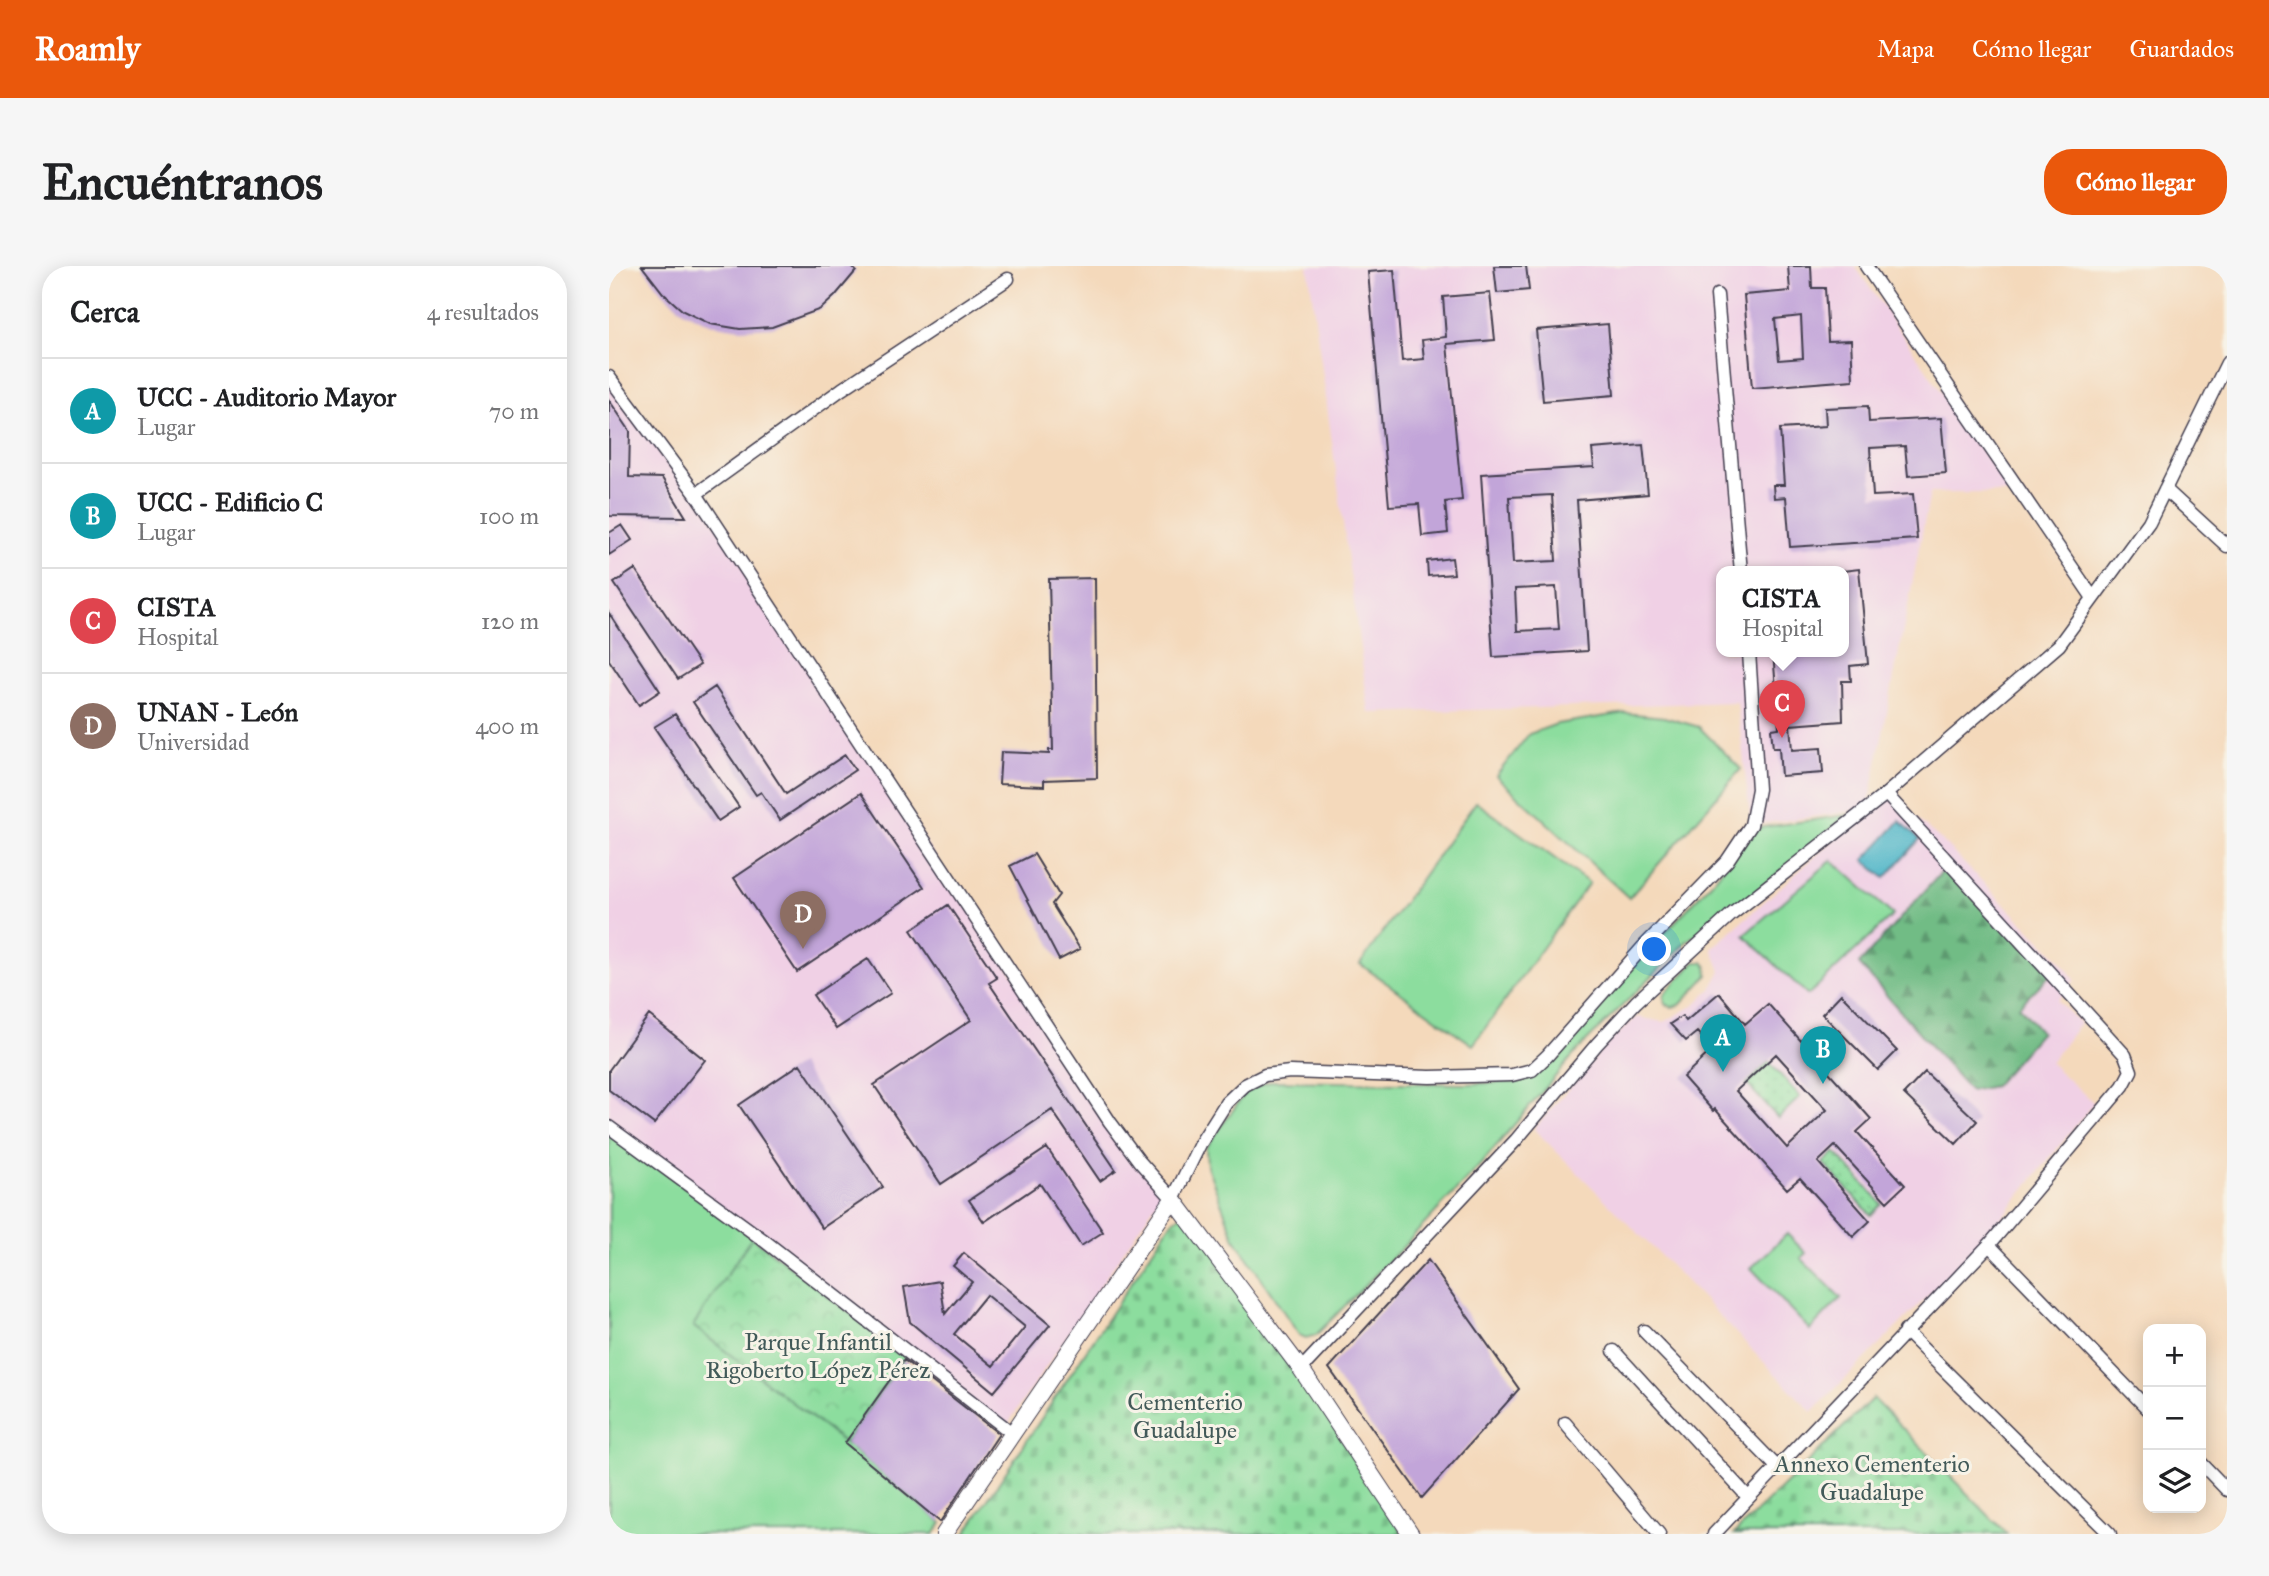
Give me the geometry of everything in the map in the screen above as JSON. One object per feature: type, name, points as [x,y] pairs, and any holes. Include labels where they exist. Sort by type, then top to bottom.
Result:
[{"type":"street","points":[[1866,266],[2093,598]]},
{"type":"street","points":[[697,494],[842,389],[1008,279]]},
{"type":"street","points":[[1717,295],[1740,566]]},
{"type":"street","points":[[1301,1369],[1516,1140],[1636,1002],[1733,914],[1887,794],[2059,645],[2149,522],[2227,363]]},
{"type":"street","points":[[609,377],[697,494],[1110,1122],[1139,1161],[1173,1199],[1301,1369],[1411,1534]]},
{"type":"street","points":[[2165,489],[2227,546]]},
{"type":"street","points":[[944,1534],[1173,1199],[1200,1144],[1226,1103],[1245,1085],[1265,1075],[1290,1072],[1430,1077],[1513,1075],[1532,1070],[1644,946],[1727,861],[1751,825],[1758,789],[1749,657]]},
{"type":"street","points":[[1714,1534],[1989,1245],[2123,1086],[2130,1071],[2125,1055],[1887,794]]},
{"type":"street","points":[[609,1127],[762,1238],[1011,1433]]},
{"type":"street","points":[[1989,1245],[2143,1404]]},
{"type":"street","points":[[1644,1331],[1777,1468]]},
{"type":"street","points":[[1905,1331],[2110,1534]]},
{"type":"street","points":[[1614,1351],[1748,1497]]},
{"type":"street","points":[[1565,1423],[1659,1534]]},
{"type":"street","points":[[2206,1468],[2227,1490]]},
{"type":"shaded area","points":[[1308,266],[1855,266],[2011,493],[1930,493],[1868,809],[1751,825],[1737,702],[1369,713]]},
{"type":"shaded area","points":[[609,377],[696,494],[1110,1122],[1164,1191],[1005,1428],[609,1127]]},
{"type":"shaded area","points":[[1886,794],[1937,836],[2061,961],[2075,980],[2057,1001],[2080,1023],[2050,1063],[2094,1103],[1982,1242],[1812,1412],[1534,1129],[1610,1041],[1637,1017],[1664,1022],[1693,1006],[1711,989],[1721,971],[1712,948]]},
{"type":"green space","points":[[1625,713],[1664,717],[1699,727],[1741,769],[1629,898],[1496,776],[1529,734],[1557,724]]},
{"type":"green space","points":[[1476,802],[1589,883],[1473,1045],[1360,964]]},
{"type":"green space","points":[[1848,815],[1745,901],[1688,940],[1576,1052],[1481,1164],[1403,1247],[1316,1335],[1306,1338],[1299,1335],[1235,1239],[1207,1166],[1206,1148],[1248,1089],[1273,1081],[1464,1084],[1517,1082],[1550,1064],[1624,976],[1706,889],[1757,828]]},
{"type":"green space","points":[[1832,860],[1893,915],[1808,995],[1744,935]]},
{"type":"green space","points":[[1948,865],[2055,970],[2019,1006],[2041,1032],[1994,1086],[1970,1091],[1859,964]]},
{"type":"green space","points":[[1695,962],[1703,962],[1708,975],[1680,1005],[1672,1007],[1666,1004],[1666,992]]},
{"type":"green space","points":[[1769,1062],[1800,1097],[1778,1118],[1747,1084]]},
{"type":"green space","points":[[609,1129],[752,1237],[694,1326],[845,1443],[942,1523],[934,1534],[609,1534]]},
{"type":"green space","points":[[1835,1152],[1882,1204],[1871,1215],[1823,1163]]},
{"type":"green space","name":"Cementerio Guadalupe","points":[[1185,1212],[1281,1346],[1403,1534],[965,1534],[1172,1221]]},
{"type":"green space","points":[[1787,1234],[1806,1253],[1801,1258],[1841,1298],[1810,1330],[1751,1268]]},
{"type":"green space","name":"Parque Infantil Rigoberto López Pérez","points":[[752,1237],[906,1356],[845,1443],[693,1326]]},
{"type":"green space","name":"Annexo Cementerio Guadalupe","points":[[1873,1398],[2007,1534],[1734,1534]]},
{"type":"water","points":[[1900,821],[1920,839],[1885,878],[1864,860]]},
{"type":"building","points":[[642,266],[851,266],[856,271],[821,309],[772,327],[740,329],[710,324],[683,311],[663,293]]},
{"type":"building","points":[[1494,266],[1526,266],[1529,290],[1497,293]]},
{"type":"building","points":[[1788,266],[1811,266],[1812,288],[1825,288],[1828,341],[1851,340],[1853,380],[1752,388],[1744,295],[1790,291]],"holes":[[[1801,316],[1803,358],[1779,360],[1775,319]]]},
{"type":"building","points":[[1394,270],[1402,361],[1424,359],[1422,340],[1446,337],[1443,297],[1490,293],[1495,340],[1447,344],[1462,500],[1445,502],[1448,533],[1422,536],[1419,504],[1389,506],[1368,272]]},
{"type":"building","points":[[1608,324],[1614,395],[1543,401],[1536,330]]},
{"type":"building","points":[[609,400],[630,431],[629,477],[662,478],[686,517],[609,516]]},
{"type":"building","points":[[1868,406],[1869,422],[1941,418],[1946,473],[1908,476],[1905,446],[1870,448],[1873,496],[1913,494],[1917,539],[1790,547],[1786,497],[1774,498],[1773,485],[1784,485],[1780,429],[1826,426],[1825,408]]},
{"type":"building","points":[[1643,445],[1648,494],[1577,500],[1587,651],[1493,657],[1481,474],[1594,467],[1592,449]],"holes":[[[1552,495],[1556,561],[1513,563],[1509,497]],[[1556,587],[1559,629],[1517,631],[1515,589]]]},
{"type":"building","points":[[622,525],[632,540],[609,555],[609,533]]},
{"type":"building","points":[[1452,558],[1454,574],[1428,576],[1427,561]]},
{"type":"building","points":[[635,569],[700,665],[678,679],[614,583]]},
{"type":"building","points":[[1859,569],[1868,664],[1850,666],[1851,681],[1842,681],[1843,721],[1790,725],[1792,750],[1821,748],[1823,773],[1781,776],[1779,748],[1773,748],[1771,729],[1779,728],[1773,657],[1849,657],[1849,570]]},
{"type":"building","points":[[1095,578],[1097,778],[1044,780],[1044,786],[999,784],[1001,752],[1049,754],[1049,750],[1053,750],[1049,579]]},
{"type":"building","points":[[609,613],[660,691],[639,705],[609,660]]},
{"type":"building","points":[[715,687],[786,794],[845,755],[855,770],[780,820],[761,792],[756,795],[693,702]]},
{"type":"building","points":[[675,714],[739,807],[718,821],[654,727]]},
{"type":"building","points":[[861,793],[924,887],[797,972],[734,878]]},
{"type":"building","points":[[1034,854],[1059,895],[1052,904],[1080,949],[1059,960],[1010,866]]},
{"type":"building","points":[[948,905],[997,978],[989,983],[1116,1170],[1100,1181],[1052,1110],[941,1184],[874,1085],[971,1020],[911,930]]},
{"type":"building","points":[[868,959],[891,993],[836,1029],[813,995]]},
{"type":"building","points":[[1719,993],[1745,1024],[1768,1004],[1871,1119],[1857,1132],[1905,1185],[1887,1202],[1835,1146],[1818,1162],[1870,1221],[1853,1237],[1800,1178],[1787,1189],[1683,1077],[1713,1049],[1697,1032],[1686,1041],[1670,1024],[1682,1016],[1686,1021]],"holes":[[[1776,1054],[1827,1110],[1787,1148],[1736,1091]]]},
{"type":"building","points":[[1841,994],[1897,1051],[1878,1070],[1822,1014]]},
{"type":"building","points":[[649,1015],[705,1060],[654,1124],[609,1090],[609,1070]]},
{"type":"building","points":[[800,1064],[883,1187],[822,1228],[739,1105]]},
{"type":"building","points":[[1925,1072],[1977,1121],[1956,1144],[1904,1094]]},
{"type":"building","points":[[1047,1148],[1103,1232],[1081,1246],[1040,1184],[984,1222],[969,1200]]},
{"type":"building","points":[[964,1253],[1050,1325],[994,1392],[910,1322],[904,1287],[940,1281],[945,1314],[972,1282],[953,1266]],"holes":[[[986,1295],[1025,1327],[993,1366],[954,1334]]]},
{"type":"building","points":[[1428,1260],[1519,1389],[1422,1498],[1329,1368]]},
{"type":"building","points":[[904,1360],[999,1434],[940,1522],[845,1443]]},
{"type":"place","name":"CISTA","points":[[1782,738]]},
{"type":"place","name":"UNAN - León","points":[[803,949]]},
{"type":"place","name":"UCC - Auditorio Mayor","points":[[1723,1072]]},
{"type":"place","name":"UCC - Edificio C","points":[[1823,1084]]}]
